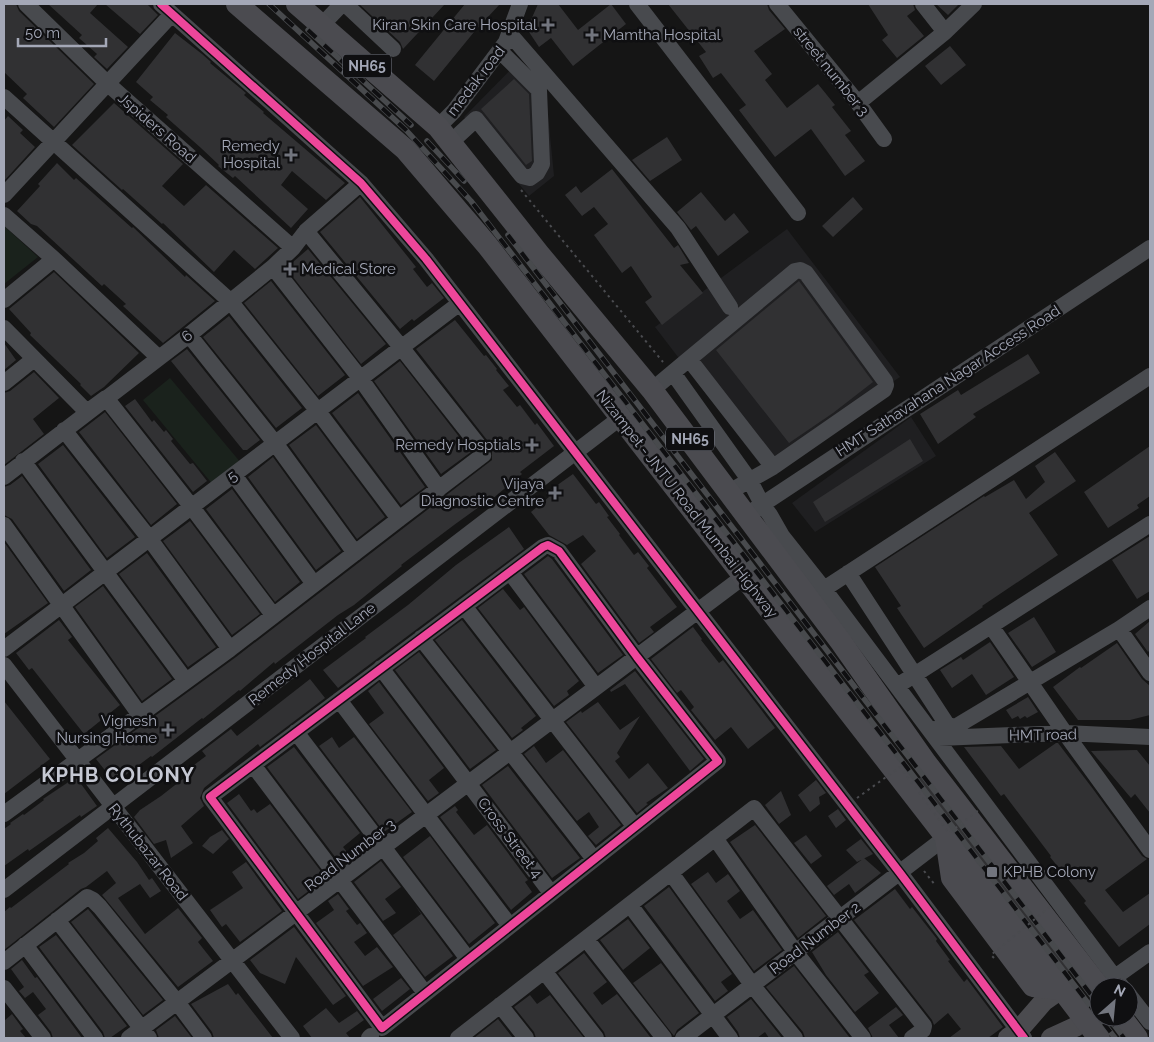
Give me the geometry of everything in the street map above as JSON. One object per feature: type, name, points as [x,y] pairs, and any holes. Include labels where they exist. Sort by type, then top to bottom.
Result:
[{"type":"highway","name":"Nizampet - JNTU Road Mumbai Highway","points":[[237,4],[406,150],[487,245],[743,577],[1046,992],[1085,1020],[1099,1038]]},
{"type":"highway","name":"NH65","points":[[312,12],[444,135],[539,254],[652,390],[729,492],[754,510],[841,642],[926,763],[1106,977]]},
{"type":"highway","points":[[487,245],[494,243],[506,234],[510,217]]},
{"type":"highway","points":[[506,271],[513,262],[522,256],[539,254]]},
{"type":"highway","points":[[938,844],[945,884],[1046,992]]},
{"type":"main road","points":[[1016,1036],[1046,992]]},
{"type":"main road","points":[[1051,1038],[1075,1027],[1085,1020]]},
{"type":"street","name":"Jspiders Road","points":[[26,4],[108,84],[293,248]]},
{"type":"street","points":[[312,12],[343,4],[393,49]]},
{"type":"street","name":"medak road","points":[[444,135],[450,116],[500,52],[510,33],[520,4]]},
{"type":"street","points":[[637,4],[798,213]]},
{"type":"street","name":"street number 3","points":[[777,4],[858,103],[884,139]]},
{"type":"street","points":[[923,4],[945,32]]},
{"type":"street","points":[[858,103],[945,32],[974,4]]},
{"type":"street","points":[[4,196],[108,84],[166,9],[361,183],[426,258],[900,873],[1016,1036]]},
{"type":"street","points":[[510,33],[678,228],[730,307]]},
{"type":"street","points":[[500,52],[539,90],[542,164],[537,173],[524,184]]},
{"type":"street","points":[[4,97],[230,301],[317,410],[399,519]]},
{"type":"street","points":[[444,135],[476,119],[522,176],[524,184]]},
{"type":"street","name":"6","points":[[4,477],[189,335],[273,267],[293,248],[306,231],[361,183]]},
{"type":"street","points":[[4,214],[159,358]]},
{"type":"street","points":[[4,814],[230,649],[483,455],[479,446],[401,347],[306,231]]},
{"type":"street","name":"HMT Sathavahana Nagar Access Road","points":[[754,510],[1150,248]]},
{"type":"street","points":[[4,300],[54,259]]},
{"type":"street","points":[[273,267],[360,378],[439,489]]},
{"type":"street","points":[[652,390],[795,271],[800,270],[806,273],[886,385],[884,390],[773,466],[729,492]]},
{"type":"street","name":"5","points":[[4,649],[460,303]]},
{"type":"street","points":[[4,328],[87,412],[106,398],[192,506],[273,615]]},
{"type":"street","points":[[189,335],[275,443],[355,553]]},
{"type":"street","points":[[4,383],[34,359]]},
{"type":"street","points":[[689,359],[773,466]]},
{"type":"street","points":[[673,373],[750,481],[754,510],[770,515],[782,536],[933,734],[1107,977]]},
{"type":"street","points":[[824,589],[1150,376]]},
{"type":"street","name":"Remedy Hospital Lane","points":[[4,890],[620,418]]},
{"type":"street","points":[[64,430],[148,538],[230,649]]},
{"type":"street","points":[[24,461],[186,681]]},
{"type":"street","points":[[234,475],[314,584]]},
{"type":"street","points":[[897,686],[1150,524]]},
{"type":"street","points":[[4,525],[140,715]]},
{"type":"street","points":[[553,546],[559,551],[637,657],[718,761],[382,1028],[210,797],[464,606],[543,547],[553,546]]},
{"type":"street","points":[[510,572],[596,688]]},
{"type":"street","points":[[848,573],[914,676],[953,731]]},
{"type":"street","name":"Road Number 3","points":[[140,1035],[177,1002],[743,577]]},
{"type":"street","points":[[464,606],[634,827]]},
{"type":"street","points":[[933,734],[953,731],[955,727],[1119,629],[1150,608]]},
{"type":"street","points":[[991,626],[1065,733],[1150,850]]},
{"type":"street","points":[[1119,629],[1150,673]]},
{"type":"street","points":[[421,638],[594,859]]},
{"type":"street","name":"Rythubazar Road","points":[[4,665],[292,1038]]},
{"type":"street","name":"Cross Street 4","points":[[381,668],[551,893]]},
{"type":"street","points":[[339,700],[510,926]]},
{"type":"street","name":"HMT road","points":[[953,731],[1150,737]]},
{"type":"street","points":[[296,732],[468,959]]},
{"type":"street","points":[[253,765],[425,993]]},
{"type":"street","points":[[459,1038],[754,808],[924,1026],[923,1030],[912,1038]]},
{"type":"street","points":[[715,838],[796,953],[863,1038]]},
{"type":"street","name":"Road Number 2","points":[[683,1038],[938,844]]},
{"type":"street","points":[[670,873],[753,986],[795,1038]]},
{"type":"street","points":[[4,962],[87,897],[93,900],[177,1002],[204,1038]]},
{"type":"street","points":[[630,904],[730,1038]]},
{"type":"street","points":[[57,920],[140,1035]]},
{"type":"street","points":[[586,938],[664,1038]]},
{"type":"street","points":[[25,945],[95,1038]]},
{"type":"street","points":[[1120,977],[1150,952]]},
{"type":"street","points":[[544,971],[596,1038]]},
{"type":"street","points":[[4,988],[44,1038]]},
{"type":"street","points":[[500,1005],[526,1038]]},
{"type":"street","points":[[1139,1008],[1150,1022]]},
{"type":"path","points":[[524,184],[673,373]]},
{"type":"path","points":[[857,798],[900,767],[949,833],[980,809]]},
{"type":"path","points":[[916,861],[945,884]]},
{"type":"path","points":[[994,958],[991,955],[1052,905]]},
{"type":"shaded area","points":[[518,62],[546,94],[554,176],[529,196],[464,117]]},
{"type":"shaded area","points":[[4,226],[38,257],[4,284]]},
{"type":"shaded area","points":[[787,229],[900,377],[763,468],[655,327]]},
{"type":"shaded area","points":[[170,378],[241,463],[214,486],[143,400]]},
{"type":"shaded area","points":[[911,417],[936,456],[815,532],[792,503]]},
{"type":"building","points":[[4,4],[16,4],[19,11],[94,84],[54,127],[23,98],[27,94],[4,72]]},
{"type":"building","points":[[48,4],[98,4],[90,13],[128,47],[107,69],[94,57],[97,54],[79,38],[82,35]]},
{"type":"building","points":[[105,4],[147,4],[158,15],[140,34]]},
{"type":"building","points":[[359,4],[445,4],[403,49],[400,42]]},
{"type":"building","points":[[465,4],[500,4],[474,32],[434,81],[415,65]]},
{"type":"building","points":[[538,4],[558,4],[578,30],[611,4],[626,24],[573,66],[551,38],[539,47],[527,29]]},
{"type":"building","points":[[668,4],[767,4],[769,10],[785,29],[754,51],[772,74],[765,80],[787,108],[818,84],[835,105],[832,107],[851,131],[845,135],[865,161],[845,176],[811,129],[775,157],[739,110],[746,105],[721,73],[713,78],[699,56],[706,52]]},
{"type":"building","points":[[868,4],[913,4],[915,10],[907,16],[924,36],[897,58],[882,40],[888,35]]},
{"type":"building","points":[[936,4],[959,4],[948,15]]},
{"type":"building","points":[[175,33],[202,54],[246,93],[244,95],[263,113],[345,183],[326,200],[292,171],[281,185],[308,209],[291,228],[235,176],[233,178],[218,166],[166,117],[168,115],[150,100],[153,97],[136,82]]},
{"type":"building","points":[[950,46],[966,65],[941,85],[925,66]]},
{"type":"building","points":[[514,79],[529,94],[532,161],[526,165],[481,109]]},
{"type":"building","points":[[114,103],[183,164],[162,186],[184,206],[206,185],[278,248],[255,269],[234,250],[214,272],[163,223],[122,190],[72,145]]},
{"type":"building","points":[[8,116],[23,130],[20,133],[35,147],[4,181],[4,121]]},
{"type":"building","points":[[667,137],[682,160],[650,181],[632,160]]},
{"type":"building","points":[[57,163],[74,180],[76,178],[133,227],[185,277],[186,275],[215,301],[163,343],[123,306],[126,304],[104,284],[102,286],[37,226],[31,224],[17,211],[40,186],[38,184]]},
{"type":"building","points":[[612,169],[674,248],[678,245],[689,263],[680,265],[703,293],[662,325],[645,302],[652,297],[631,266],[622,273],[594,235],[608,224],[594,207],[582,216],[565,195],[576,186],[581,193]]},
{"type":"building","points":[[701,192],[725,221],[734,213],[749,232],[718,256],[696,226],[691,230],[677,212]]},
{"type":"building","points":[[360,197],[416,267],[413,269],[427,287],[432,283],[444,298],[414,321],[412,319],[400,329],[320,232]]},
{"type":"building","points":[[853,197],[863,209],[833,237],[822,226]]},
{"type":"building","points":[[308,249],[386,344],[361,364],[286,268]]},
{"type":"building","points":[[54,272],[139,353],[104,387],[91,396],[30,335],[31,333],[9,309]]},
{"type":"building","points":[[271,281],[345,375],[318,396],[244,303]]},
{"type":"building","points":[[799,281],[873,382],[833,413],[789,443],[716,350]]},
{"type":"building","points":[[229,316],[302,408],[276,428],[203,337]]},
{"type":"building","points":[[455,320],[484,356],[486,355],[509,386],[503,390],[517,407],[520,405],[535,425],[537,423],[554,446],[520,472],[522,474],[491,500],[454,525],[401,565],[354,605],[338,615],[275,664],[274,662],[240,691],[115,783],[96,759],[236,657],[492,460],[492,451],[487,440],[416,349]]},
{"type":"building","points":[[4,343],[16,360],[4,370]]},
{"type":"building","points":[[187,349],[260,440],[247,450],[243,450],[171,361]]},
{"type":"building","points":[[1028,354],[1040,373],[973,414],[976,417],[938,444],[920,414],[958,390],[961,395]]},
{"type":"building","points":[[400,361],[471,452],[441,474],[374,381]]},
{"type":"building","points":[[34,372],[59,398],[33,419],[44,434],[4,465],[4,393],[10,391]]},
{"type":"building","points":[[358,393],[425,487],[401,505],[332,413]]},
{"type":"building","points":[[135,399],[152,422],[154,420],[164,432],[166,430],[173,439],[171,441],[190,464],[193,463],[207,481],[193,492],[125,406]]},
{"type":"building","points":[[105,412],[177,504],[151,525],[79,432]]},
{"type":"building","points":[[316,425],[385,517],[357,539],[289,445]]},
{"type":"building","points":[[910,439],[923,461],[825,522],[813,502]]},
{"type":"building","points":[[63,445],[135,537],[107,558],[38,464]]},
{"type":"building","points":[[1150,446],[1150,496],[1137,505],[1139,508],[1108,528],[1084,492]]},
{"type":"building","points":[[1055,452],[1076,481],[1029,513],[1058,555],[924,648],[897,608],[901,606],[875,567],[984,496],[1014,480],[1026,499],[1045,482],[1035,466]]},
{"type":"building","points":[[273,457],[341,551],[316,570],[248,477]]},
{"type":"building","points":[[573,474],[596,504],[599,502],[619,535],[634,555],[638,552],[649,566],[647,568],[677,607],[650,627],[654,632],[639,643],[581,564],[596,551],[583,535],[567,545],[549,535],[531,512],[549,497],[546,493]]},
{"type":"building","points":[[22,476],[91,570],[64,591],[12,519],[4,515],[4,487]]},
{"type":"building","points":[[232,489],[300,582],[275,602],[206,509]]},
{"type":"building","points":[[190,521],[260,614],[232,635],[163,541]]},
{"type":"building","points":[[509,527],[524,549],[338,688],[323,670],[408,605],[456,565]]},
{"type":"building","points":[[1150,536],[1150,591],[1137,599],[1112,560]]},
{"type":"building","points":[[4,542],[48,603],[4,634]]},
{"type":"building","points":[[147,553],[216,647],[188,667],[119,574]]},
{"type":"building","points":[[548,556],[623,655],[598,673],[524,574]]},
{"type":"building","points":[[103,586],[172,679],[142,701],[75,607]]},
{"type":"building","points":[[503,589],[520,610],[524,607],[579,681],[567,691],[569,695],[554,706],[478,608]]},
{"type":"building","points":[[1034,617],[1056,652],[1032,667],[1008,633]]},
{"type":"building","points":[[59,620],[72,637],[68,640],[120,705],[84,734],[32,668],[29,670],[16,653]]},
{"type":"building","points":[[462,620],[536,716],[521,728],[523,730],[512,738],[435,640]]},
{"type":"building","points":[[1150,621],[1150,650],[1148,652],[1135,634]]},
{"type":"building","points":[[693,627],[719,663],[723,660],[775,728],[748,749],[731,727],[715,740],[691,710],[694,707],[681,690],[677,693],[651,659]]},
{"type":"building","points":[[990,642],[1014,677],[986,695],[972,674],[952,688],[940,670],[961,657],[963,660]]},
{"type":"building","points":[[1117,643],[1142,679],[1150,686],[1150,715],[1130,720],[1078,720],[1053,687]]},
{"type":"building","points":[[419,652],[496,750],[470,769],[395,670]]},
{"type":"building","points":[[635,671],[704,759],[690,771],[625,684],[611,692],[610,690]]},
{"type":"building","points":[[310,679],[325,698],[260,747],[258,744],[204,788],[200,798],[204,806],[181,826],[193,843],[171,858],[166,840],[154,844],[134,817],[140,810],[193,771],[190,768],[206,756],[202,751],[231,729],[237,736]]},
{"type":"building","points":[[379,682],[444,768],[429,780],[439,793],[428,801],[369,724],[384,713],[368,691]]},
{"type":"building","points":[[1028,697],[1038,712],[1027,718],[1025,716],[1020,719],[1018,716],[1012,719],[1006,710]]},
{"type":"building","points":[[4,701],[50,759],[4,794]]},
{"type":"building","points":[[598,702],[620,730],[640,716],[617,753],[620,757],[615,761],[629,779],[648,763],[668,788],[646,803],[648,804],[637,813],[566,722]]},
{"type":"building","points":[[332,737],[339,748],[354,737],[412,812],[384,832],[319,746]]},
{"type":"building","points":[[1058,743],[1142,856],[1147,859],[1105,890],[1123,912],[1150,893],[1150,924],[1119,947],[1084,903],[1086,901],[1050,857],[1004,794],[1001,796],[964,747],[1001,746],[1019,769]]},
{"type":"building","points":[[534,746],[546,763],[563,750],[621,825],[596,845],[588,836],[599,827],[589,812],[577,821],[524,754]]},
{"type":"building","points":[[294,747],[360,833],[343,847],[352,858],[342,866],[267,767]]},
{"type":"building","points":[[1137,750],[1150,766],[1150,813],[1135,794],[1131,798],[1091,751]]},
{"type":"building","points":[[508,766],[580,858],[552,878],[482,785]]},
{"type":"building","points":[[76,777],[97,806],[81,817],[80,815],[4,866],[4,829]]},
{"type":"building","points":[[921,777],[1070,970],[1066,973],[918,779]]},
{"type":"building","points":[[816,780],[826,793],[819,797],[820,804],[810,812],[798,795]]},
{"type":"building","points":[[781,791],[791,815],[779,824],[765,805]]},
{"type":"building","points":[[239,794],[251,811],[254,809],[257,813],[270,804],[326,878],[298,899],[227,803]]},
{"type":"building","points":[[455,806],[458,810],[456,812],[474,835],[487,825],[528,880],[525,882],[532,892],[511,910],[440,817]]},
{"type":"building","points":[[838,809],[846,820],[836,828],[828,816]]},
{"type":"building","points":[[755,825],[826,916],[798,938],[730,842]]},
{"type":"building","points":[[108,828],[137,862],[149,880],[152,878],[161,891],[150,898],[140,884],[118,898],[145,934],[178,908],[202,938],[198,942],[213,961],[178,987],[102,895],[116,883],[107,871],[81,889],[4,950],[4,912],[84,853],[98,841],[96,838]]},
{"type":"building","points":[[222,830],[229,839],[213,854],[202,846],[210,837]]},
{"type":"building","points":[[806,835],[822,856],[811,864],[794,843]]},
{"type":"building","points":[[430,836],[495,923],[469,944],[403,857]]},
{"type":"building","points":[[861,839],[873,854],[857,862],[846,850]]},
{"type":"building","points":[[864,858],[881,873],[855,893],[849,884],[834,895],[827,886]]},
{"type":"building","points":[[381,861],[401,887],[385,899],[396,913],[383,921],[354,882]]},
{"type":"building","points":[[246,862],[282,911],[240,942],[226,924],[222,927],[210,910],[243,888],[232,872]]},
{"type":"building","points":[[708,872],[716,883],[728,874],[740,891],[727,901],[740,919],[753,910],[782,950],[754,971],[691,884]]},
{"type":"building","points":[[669,887],[732,974],[721,982],[728,991],[715,1001],[644,906]]},
{"type":"building","points":[[895,889],[937,939],[936,941],[950,960],[948,961],[964,982],[967,979],[1003,1027],[988,1038],[949,1038],[961,1029],[948,1013],[934,1025],[854,920]]},
{"type":"building","points":[[338,894],[349,909],[346,911],[357,925],[360,923],[367,933],[354,942],[365,956],[377,947],[393,967],[363,986],[316,923],[334,910],[328,901]]},
{"type":"building","points":[[415,905],[453,956],[425,977],[393,935],[421,914]]},
{"type":"building","points":[[88,909],[163,1000],[143,1015],[71,922]]},
{"type":"building","points":[[628,919],[650,948],[623,970],[600,940]]},
{"type":"building","points":[[294,927],[346,996],[333,1005],[296,957],[285,984],[260,973],[250,960]]},
{"type":"building","points":[[838,932],[869,972],[864,975],[879,993],[855,1012],[826,975],[812,952]]},
{"type":"building","points":[[56,935],[127,1026],[110,1038],[105,1038],[103,1032],[39,947]]},
{"type":"building","points":[[584,953],[607,982],[593,993],[602,1005],[617,994],[651,1038],[606,1038],[604,1032],[558,973]]},
{"type":"building","points":[[22,960],[35,978],[37,977],[82,1038],[53,1038],[51,1032],[38,1015],[46,1009],[33,992],[25,998],[19,991],[24,987],[11,969]]},
{"type":"building","points":[[661,963],[699,1013],[677,1030],[674,1036],[633,983]]},
{"type":"building","points":[[794,966],[850,1038],[805,1038],[803,1032],[766,987]]},
{"type":"building","points":[[401,978],[410,989],[382,1011],[373,999]]},
{"type":"building","points":[[228,984],[236,995],[238,993],[273,1038],[214,1038],[212,1032],[191,1004]]},
{"type":"building","points":[[530,995],[537,1004],[550,995],[584,1038],[536,1038],[534,1032],[514,1007]]},
{"type":"building","points":[[751,999],[782,1038],[769,1038],[765,1032],[757,1038],[740,1038],[727,1017]]},
{"type":"building","points":[[896,1007],[903,1015],[889,1025],[899,1038],[873,1038],[868,1028]]},
{"type":"building","points":[[326,1008],[339,1023],[357,1011],[364,1020],[346,1033],[350,1038],[312,1038],[303,1026]]},
{"type":"building","points":[[12,1014],[23,1029],[20,1031],[26,1038],[4,1038],[4,1021]]},
{"type":"building","points":[[175,1016],[192,1038],[159,1038],[156,1030]]},
{"type":"building","points":[[498,1019],[513,1038],[474,1038]]},
{"type":"railway","points":[[269,4],[406,130],[471,201],[1115,1038]]},
{"type":"railway","points":[[308,30],[411,125]]},
{"type":"railway","points":[[427,141],[464,181]]},
{"type":"railway","points":[[508,235],[1089,992]]},
{"type":"railway","points":[[1116,1027],[1124,1038]]},
{"type":"cycle path","points":[[161,4],[361,183],[426,259],[900,873],[1024,1038]]},
{"type":"cycle path","points":[[548,545],[559,551],[637,657],[718,761],[382,1028],[210,797],[548,545]]},
{"type":"place","name":"Kiran Skin Care Hospital","points":[[548,25]]},
{"type":"place","name":"Mamtha Hospital","points":[[592,35]]},
{"type":"place","name":"Remedy Hospital","points":[[291,155]]},
{"type":"place","name":"Medical Store","points":[[290,269]]},
{"type":"place","name":"Remedy Hosptials","points":[[532,445]]},
{"type":"place","name":"Vijaya Diagnostic Centre","points":[[555,493]]},
{"type":"place","name":"Vignesh Nursing Home","points":[[168,730]]},
{"type":"place","name":"KPHB Colony","points":[[992,872]]},
{"type":"district","name":"KPHB COLONY","points":[[118,775]]}]
